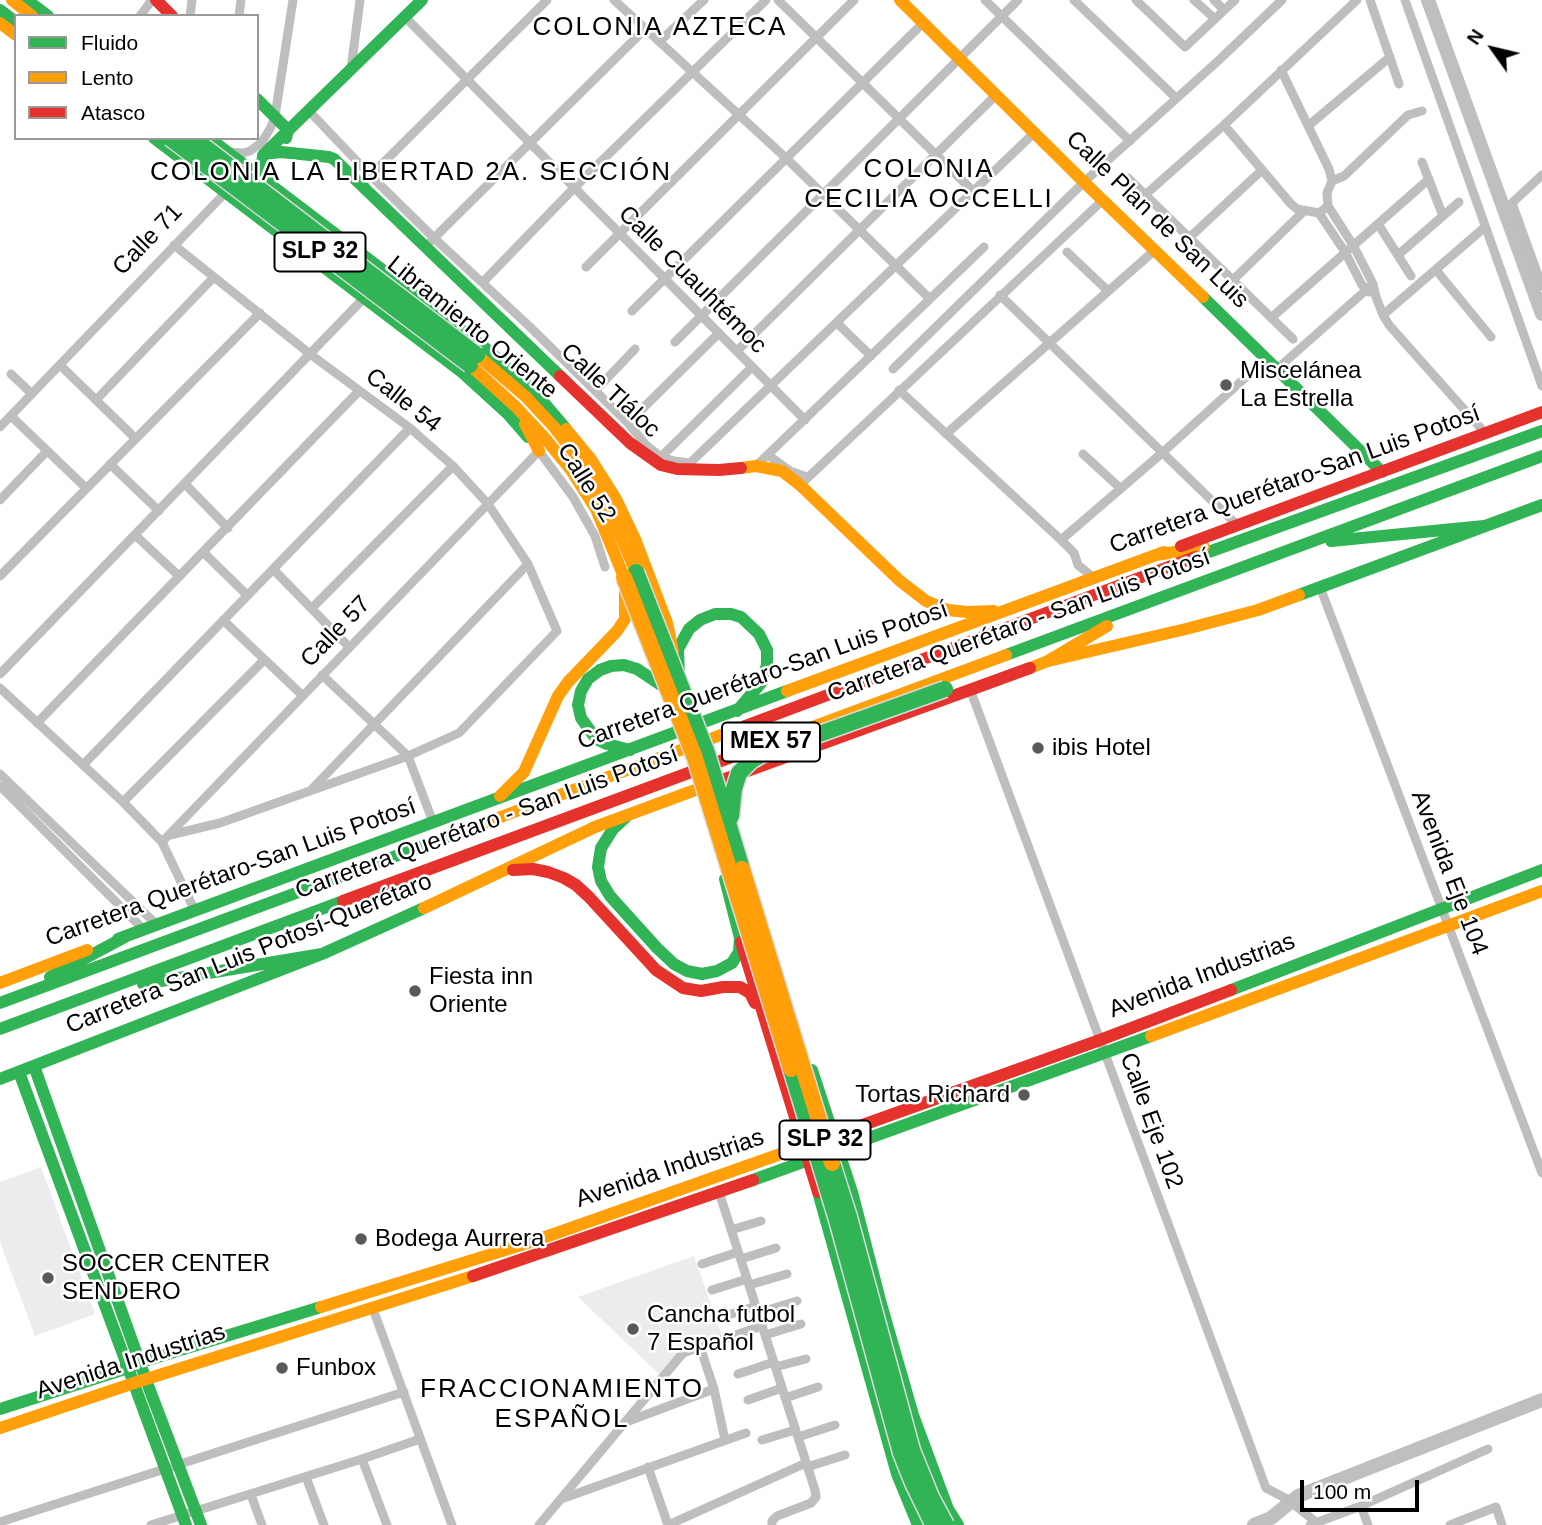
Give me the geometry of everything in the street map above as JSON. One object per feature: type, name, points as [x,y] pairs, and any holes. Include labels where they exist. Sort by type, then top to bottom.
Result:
[{"type":"main road","points":[[12,0],[30,14]]},
{"type":"main road","points":[[27,0],[45,14]]},
{"type":"main road","points":[[154,0],[170,14]]},
{"type":"main road","name":"Calle 71","points":[[226,192],[422,0]]},
{"type":"main road","name":"Calle Plan de San Luis","points":[[900,0],[1382,471]]},
{"type":"main road","points":[[259,101],[288,131],[285,142],[288,153]]},
{"type":"main road","points":[[157,140],[226,192]]},
{"type":"main road","name":"Libramiento Oriente","points":[[173,140],[474,360],[533,390],[590,458],[616,499],[635,539],[667,623],[673,687]]},
{"type":"main road","name":"Libramiento Oriente","points":[[196,140],[474,360]]},
{"type":"main road","name":"Libramiento Oriente","points":[[211,140],[271,186],[521,402],[596,509],[613,548],[630,575]]},
{"type":"main road","points":[[207,178],[219,179],[227,173],[230,163],[225,151]]},
{"type":"main road","name":"Calle Tláloc","points":[[264,154],[274,152],[329,157],[366,180],[564,370],[630,443],[677,469],[719,470],[762,461],[804,481],[900,581],[926,601],[948,610],[967,612],[1012,608]]},
{"type":"main road","points":[[264,154],[264,171],[271,186]]},
{"type":"main road","points":[[251,212],[246,204],[249,190],[257,184],[271,186]]},
{"type":"main road","name":"Calle 52","points":[[226,192],[364,298],[474,360],[508,414],[539,451]]},
{"type":"main road","points":[[474,360],[521,402],[539,451]]},
{"type":"main road","name":"Carretera Querétaro-San Luis Potosí","points":[[0,983],[1156,555],[1241,532],[1382,471],[1542,412]]},
{"type":"main road","name":"Carretera Querétaro - San Luis Potosí","points":[[2,1002],[230,919],[1241,532],[1542,431]]},
{"type":"main road","name":"Carretera Querétaro - San Luis Potosí","points":[[0,1029],[1542,456]]},
{"type":"main road","name":"Carretera San Luis Potosí-Querétaro","points":[[0,1079],[322,954],[595,827],[1048,661],[1258,610],[1542,505]]},
{"type":"main road","points":[[1308,543],[1484,526]]},
{"type":"main road","points":[[497,799],[524,772],[558,696],[625,619],[630,575]]},
{"type":"main road","name":"SLP 32","points":[[630,575],[730,830],[849,1217],[912,1450],[931,1497],[946,1525]]},
{"type":"main road","points":[[1048,661],[1142,606]]},
{"type":"main road","points":[[629,750],[596,739],[581,718],[578,705],[587,679],[611,666],[624,666],[638,669],[673,687],[678,649],[689,629],[700,620],[715,614],[741,617],[759,634],[767,650],[767,665],[761,683],[737,711]]},
{"type":"main road","name":"SLP 32","points":[[730,830],[732,798],[739,773],[761,755],[1094,634]]},
{"type":"main road","name":"SLP 32","points":[[701,755],[723,849],[837,1220],[901,1453],[933,1525]]},
{"type":"main road","points":[[628,815],[613,829],[601,848],[598,867],[601,881],[610,896],[657,948],[674,964],[687,971],[702,974],[717,971],[732,962],[739,952],[740,938],[721,863],[723,849]]},
{"type":"main road","points":[[506,870],[533,869],[564,878],[589,897],[656,970],[669,980],[683,988],[701,991],[723,986],[740,986],[750,993],[764,1019]]},
{"type":"main road","name":"Avenida Industrias","points":[[836,1142],[862,1140],[1542,870]]},
{"type":"main road","name":"Avenida Industrias","points":[[0,1409],[274,1340],[455,1282],[536,1247],[836,1142],[866,1124],[1102,1046],[1542,891]]},
{"type":"main road","name":"SLP 32","points":[[761,933],[773,944],[852,1192],[913,1415],[948,1509],[958,1525]]},
{"type":"main road","points":[[2,1002],[125,937]]},
{"type":"main road","name":"SLP 32","points":[[740,938],[821,1203],[897,1474],[918,1525]]},
{"type":"main road","points":[[110,989],[322,954]]},
{"type":"main road","points":[[26,1069],[191,1519]]},
{"type":"main road","points":[[793,1116],[805,1125],[814,1124],[822,1117],[823,1104]]},
{"type":"main road","points":[[823,1104],[828,1113],[839,1121],[852,1125],[866,1124]]},
{"type":"main road","points":[[793,1116],[795,1135],[781,1162],[802,1171],[814,1181]]},
{"type":"main road","points":[[845,1171],[847,1155],[862,1140]]},
{"type":"main road","name":"Avenida Industrias","points":[[0,1428],[279,1319],[453,1265],[536,1247],[719,1192],[781,1162]]},
{"type":"main road","points":[[821,1203],[820,1190],[828,1181],[842,1181],[852,1192]]},
{"type":"main road","points":[[453,1265],[455,1282]]},
{"type":"main road","points":[[410,1297],[422,1275]]},
{"type":"main road","points":[[373,1309],[373,1301],[378,1291],[388,1285]]},
{"type":"main road","points":[[274,1340],[280,1332],[279,1319]]},
{"type":"street","points":[[141,14],[154,0]]},
{"type":"street","points":[[225,151],[243,153],[256,147],[267,136],[275,116],[293,0]]},
{"type":"street","points":[[351,69],[360,0]]},
{"type":"street","points":[[366,180],[547,0]]},
{"type":"street","points":[[616,0],[824,194],[930,299]]},
{"type":"street","points":[[660,41],[704,0]]},
{"type":"street","points":[[483,282],[574,188],[766,0]]},
{"type":"street","points":[[778,0],[973,191]]},
{"type":"street","points":[[586,267],[854,0]]},
{"type":"street","points":[[985,0],[1130,141]]},
{"type":"street","points":[[675,342],[1018,0]]},
{"type":"street","points":[[1136,0],[1185,47],[1235,0]]},
{"type":"street","points":[[1194,0],[1215,19]]},
{"type":"street","points":[[1214,0],[1224,10]]},
{"type":"street","points":[[804,481],[1000,296],[1094,191],[1130,141],[1282,0]]},
{"type":"street","points":[[1145,195],[1357,0]]},
{"type":"street","points":[[1370,0],[1399,84]]},
{"type":"street","points":[[1405,0],[1542,386]]},
{"type":"street","points":[[1076,1],[1176,98]]},
{"type":"street","name":"Calle Cuauhtémoc","points":[[405,17],[805,420]]},
{"type":"street","points":[[632,311],[923,23]]},
{"type":"street","points":[[429,242],[645,29]]},
{"type":"street","points":[[1308,126],[1390,57]]},
{"type":"street","points":[[1281,70],[1329,169],[1332,181],[1327,193],[1328,206],[1353,245],[1369,287]]},
{"type":"street","points":[[737,351],[996,95]]},
{"type":"street","name":"Calle Tláloc","points":[[309,111],[366,180]]},
{"type":"street","points":[[1332,181],[1344,176],[1408,115],[1422,111]]},
{"type":"street","points":[[1224,125],[1297,209],[1319,213],[1328,206]]},
{"type":"street","points":[[771,387],[1034,133]]},
{"type":"street","points":[[1422,162],[1443,216]]},
{"type":"street","points":[[1189,238],[1262,170]]},
{"type":"street","points":[[1542,175],[1512,203],[1542,286]]},
{"type":"street","points":[[1128,178],[1293,339]]},
{"type":"street","points":[[1271,318],[1429,180]]},
{"type":"street","points":[[893,369],[1094,191]]},
{"type":"street","name":"Calle 71","points":[[0,427],[226,192]]},
{"type":"street","points":[[1398,256],[1459,202]]},
{"type":"street","points":[[1233,280],[1304,211]]},
{"type":"street","points":[[1319,213],[1376,297],[1389,325],[1485,433]]},
{"type":"street","points":[[1378,224],[1410,276]]},
{"type":"street","points":[[1383,315],[1485,227]]},
{"type":"street","name":"Calle Tláloc","points":[[429,242],[483,282],[524,331]]},
{"type":"street","name":"Calle 54","points":[[174,245],[310,354],[410,428],[453,466],[488,504],[528,564],[556,631],[459,733],[408,756]]},
{"type":"street","points":[[762,461],[984,247]]},
{"type":"street","points":[[946,434],[1155,250]]},
{"type":"street","points":[[1067,252],[1108,291]]},
{"type":"street","points":[[1436,270],[1491,337]]},
{"type":"street","points":[[96,400],[214,278]]},
{"type":"street","points":[[1061,540],[1162,453],[1369,287]]},
{"type":"street","points":[[1000,296],[1241,532]]},
{"type":"street","points":[[0,674],[364,298]]},
{"type":"street","points":[[0,576],[260,313]]},
{"type":"street","points":[[837,323],[871,356]]},
{"type":"street","points":[[628,423],[719,333]]},
{"type":"street","points":[[595,391],[635,349]]},
{"type":"street","points":[[60,365],[135,438]]},
{"type":"street","points":[[661,461],[752,367]]},
{"type":"street","name":"Calle Tláloc","points":[[564,370],[595,391],[661,461],[690,463],[771,387]]},
{"type":"street","points":[[11,374],[32,394]]},
{"type":"street","points":[[898,390],[1061,540],[1074,553],[1078,565],[1094,578]]},
{"type":"street","points":[[37,723],[359,391]]},
{"type":"street","points":[[10,416],[86,488]]},
{"type":"street","points":[[83,765],[410,428]]},
{"type":"street","points":[[0,500],[47,451]]},
{"type":"street","name":"Calle 57","points":[[162,842],[539,451]]},
{"type":"street","name":"Calle 52","points":[[539,451],[573,497],[595,536],[605,567]]},
{"type":"street","points":[[1083,454],[1120,488]]},
{"type":"street","points":[[110,464],[159,511]]},
{"type":"street","points":[[312,608],[453,466]]},
{"type":"street","points":[[184,484],[228,528]]},
{"type":"street","points":[[135,535],[179,576]]},
{"type":"street","points":[[202,552],[247,596]]},
{"type":"street","points":[[310,790],[528,564]]},
{"type":"street","points":[[273,569],[349,647]]},
{"type":"street","name":"Avenida Eje 104","points":[[1320,587],[1542,1173]]},
{"type":"street","points":[[223,620],[302,695]]},
{"type":"street","points":[[123,802],[264,660]]},
{"type":"street","points":[[322,675],[408,756],[433,822]]},
{"type":"street","points":[[0,688],[123,802],[162,842],[195,911]]},
{"type":"street","name":"Calle Eje 102","points":[[970,689],[1266,1488],[1287,1499],[1311,1521]]},
{"type":"street","points":[[170,835],[220,823],[408,756]]},
{"type":"street","points":[[0,774],[126,896],[150,927]]},
{"type":"street","points":[[0,786],[118,904],[150,927]]},
{"type":"street","points":[[118,904],[125,901],[126,896]]},
{"type":"street","points":[[719,1192],[816,1497],[811,1503],[777,1516],[772,1525]]},
{"type":"street","points":[[731,1230],[761,1221]]},
{"type":"street","points":[[702,1264],[776,1248]]},
{"type":"street","points":[[712,1290],[787,1274]]},
{"type":"street","points":[[728,1315],[797,1301]]},
{"type":"street","points":[[373,1309],[452,1525]]},
{"type":"street","points":[[539,1525],[683,1353],[764,1330],[801,1324]]},
{"type":"street","points":[[700,1347],[714,1389],[725,1440]]},
{"type":"street","points":[[738,1374],[806,1359]]},
{"type":"street","points":[[785,1398],[818,1387]]},
{"type":"street","points":[[748,1400],[782,1388]]},
{"type":"street","points":[[624,1423],[714,1389]]},
{"type":"street","points":[[0,1522],[404,1392]]},
{"type":"street","points":[[762,1440],[835,1424]]},
{"type":"street","points":[[562,1499],[746,1433]]},
{"type":"street","points":[[151,1525],[191,1519],[251,1495],[419,1439]]},
{"type":"street","points":[[1311,1521],[1361,1506],[1488,1449]]},
{"type":"street","points":[[648,1467],[668,1525],[807,1465],[845,1455]]},
{"type":"street","points":[[362,1459],[387,1525]]},
{"type":"street","points":[[306,1477],[324,1525]]},
{"type":"street","points":[[251,1495],[262,1525]]},
{"type":"street","points":[[1361,1506],[1368,1525]]},
{"type":"street","points":[[1450,1525],[1496,1507],[1502,1525]]},
{"type":"shaded area","name":"SOCCER CENTER SENDERO","points":[[41,1167],[95,1314],[35,1336],[0,1242],[0,1182]]},
{"type":"shaded area","points":[[694,1256],[722,1336],[680,1351],[660,1375],[578,1297]]},
{"type":"waterway","points":[[1428,0],[1542,314]]},
{"type":"waterway","points":[[1254,1525],[1271,1518],[1298,1496],[1542,1400]]},
{"type":"traffic: fast","points":[[27,0],[45,14]]},
{"type":"traffic: fast","points":[[263,155],[422,0]]},
{"type":"traffic: fast","points":[[0,10],[14,20]]},
{"type":"traffic: fast","points":[[259,101],[288,130],[286,138]]},
{"type":"traffic: fast","points":[[157,140],[463,373],[508,414],[528,437]]},
{"type":"traffic: fast","points":[[173,140],[470,365]]},
{"type":"traffic: fast","points":[[196,140],[477,355]]},
{"type":"traffic: fast","points":[[212,140],[484,347],[533,390],[566,429]]},
{"type":"traffic: fast","points":[[271,186],[264,171],[264,154],[281,152],[334,159],[560,376]]},
{"type":"traffic: fast","points":[[1203,297],[1382,472]]},
{"type":"traffic: fast","points":[[1195,557],[1542,431]]},
{"type":"traffic: fast","points":[[1006,655],[1542,456]]},
{"type":"traffic: fast","points":[[1299,595],[1542,505]]},
{"type":"traffic: fast","points":[[1331,541],[1484,526]]},
{"type":"traffic: fast","points":[[636,572],[707,753],[742,869]]},
{"type":"traffic: fast","points":[[679,676],[678,649],[689,629],[700,620],[715,614],[741,617],[759,634],[767,650],[767,665],[761,683],[737,711]]},
{"type":"traffic: fast","points":[[630,750],[596,739],[581,718],[578,705],[581,691],[588,679],[600,670],[624,665],[637,669],[667,689]]},
{"type":"traffic: fast","points":[[731,817],[739,773],[761,755],[945,689]]},
{"type":"traffic: fast","points":[[118,939],[787,691]]},
{"type":"traffic: fast","points":[[628,815],[613,829],[601,848],[598,867],[601,881],[610,896],[657,948],[674,964],[687,971],[702,974],[717,971],[732,963],[739,952],[740,938],[725,879]]},
{"type":"traffic: fast","points":[[0,1003],[463,831]]},
{"type":"traffic: fast","points":[[1231,990],[1542,870]]},
{"type":"traffic: fast","points":[[0,1029],[343,901]]},
{"type":"traffic: fast","points":[[0,1079],[322,954],[424,908]]},
{"type":"traffic: fast","points":[[50,977],[125,937]]},
{"type":"traffic: fast","points":[[143,984],[322,954]]},
{"type":"traffic: fast","points":[[753,1180],[1151,1036]]},
{"type":"traffic: fast","points":[[34,1066],[146,1380],[201,1525]]},
{"type":"traffic: fast","points":[[791,1069],[837,1220],[901,1453],[932,1522]]},
{"type":"traffic: fast","points":[[812,1070],[852,1192],[913,1415],[948,1509],[958,1525]]},
{"type":"traffic: fast","points":[[19,1072],[186,1525]]},
{"type":"traffic: fast","points":[[832,1163],[912,1450],[931,1497],[946,1525]]},
{"type":"traffic: fast","points":[[818,1192],[897,1474],[918,1525]]},
{"type":"traffic: fast","points":[[0,1409],[321,1307]]},
{"type":"traffic: slow","points":[[12,0],[30,14]]},
{"type":"traffic: slow","points":[[900,0],[1203,297]]},
{"type":"traffic: slow","points":[[0,23],[14,34]]},
{"type":"traffic: slow","points":[[477,355],[526,397],[582,463],[606,503],[636,572]]},
{"type":"traffic: slow","points":[[470,365],[516,407],[571,470],[596,509],[624,577]]},
{"type":"traffic: slow","points":[[525,424],[539,451]]},
{"type":"traffic: slow","points":[[566,429],[590,458],[616,499],[635,539],[667,623],[673,651]]},
{"type":"traffic: slow","points":[[741,468],[756,466],[782,471],[900,581],[926,601],[948,610],[994,611]]},
{"type":"traffic: slow","points":[[1156,555],[1204,547]]},
{"type":"traffic: slow","points":[[787,691],[1164,552]]},
{"type":"traffic: slow","points":[[624,577],[695,758],[791,1069]]},
{"type":"traffic: slow","points":[[500,796],[524,772],[558,696],[625,619],[625,588]]},
{"type":"traffic: slow","points":[[1030,668],[1048,661],[1258,610],[1299,595]]},
{"type":"traffic: slow","points":[[1048,661],[1107,626]]},
{"type":"traffic: slow","points":[[745,752],[1006,655]]},
{"type":"traffic: slow","points":[[463,831],[745,726]]},
{"type":"traffic: slow","points":[[424,908],[595,827],[725,779]]},
{"type":"traffic: slow","points":[[742,869],[832,1163]]},
{"type":"traffic: slow","points":[[1151,1036],[1542,891]]},
{"type":"traffic: slow","points":[[0,983],[87,950]]},
{"type":"traffic: slow","points":[[321,1307],[534,1241],[857,1127]]},
{"type":"traffic: slow","points":[[0,1428],[473,1276]]},
{"type":"traffic: jam","points":[[156,0],[170,14]]},
{"type":"traffic: jam","points":[[560,376],[630,443],[661,465],[677,469],[741,468]]},
{"type":"traffic: jam","points":[[1181,546],[1542,412]]},
{"type":"traffic: jam","points":[[745,726],[1195,557]]},
{"type":"traffic: jam","points":[[725,779],[1030,668]]},
{"type":"traffic: jam","points":[[343,901],[745,752]]},
{"type":"traffic: jam","points":[[513,870],[533,869],[548,872],[576,885],[656,970],[683,988],[701,991],[740,987],[750,993],[755,1003]]},
{"type":"traffic: jam","points":[[741,942],[818,1192]]},
{"type":"traffic: jam","points":[[857,1127],[1231,990]]},
{"type":"traffic: jam","points":[[473,1276],[753,1180]]},
{"type":"place","name":"Miscelánea La Estrella","points":[[1226,385]]},
{"type":"place","name":"ibis Hotel","points":[[1038,748]]},
{"type":"place","name":"Fiesta inn Oriente","points":[[415,991]]},
{"type":"place","name":"Tortas Richard","points":[[1024,1095]]},
{"type":"place","name":"Bodega Aurrera","points":[[361,1239]]},
{"type":"place","name":"SOCCER CENTER SENDERO","points":[[48,1278]]},
{"type":"place","name":"Cancha futbol 7 Español","points":[[633,1329]]},
{"type":"place","name":"Funbox","points":[[282,1368]]},
{"type":"district","name":"COLONIA AZTECA","points":[[660,28]]},
{"type":"district","name":"COLONIA LA LIBERTAD 2A. SECCIÓN","points":[[411,173]]},
{"type":"district","name":"COLONIA CECILIA OCCELLI","points":[[929,185]]},
{"type":"district","name":"FRACCIONAMIENTO ESPAÑOL","points":[[562,1405]]}]
